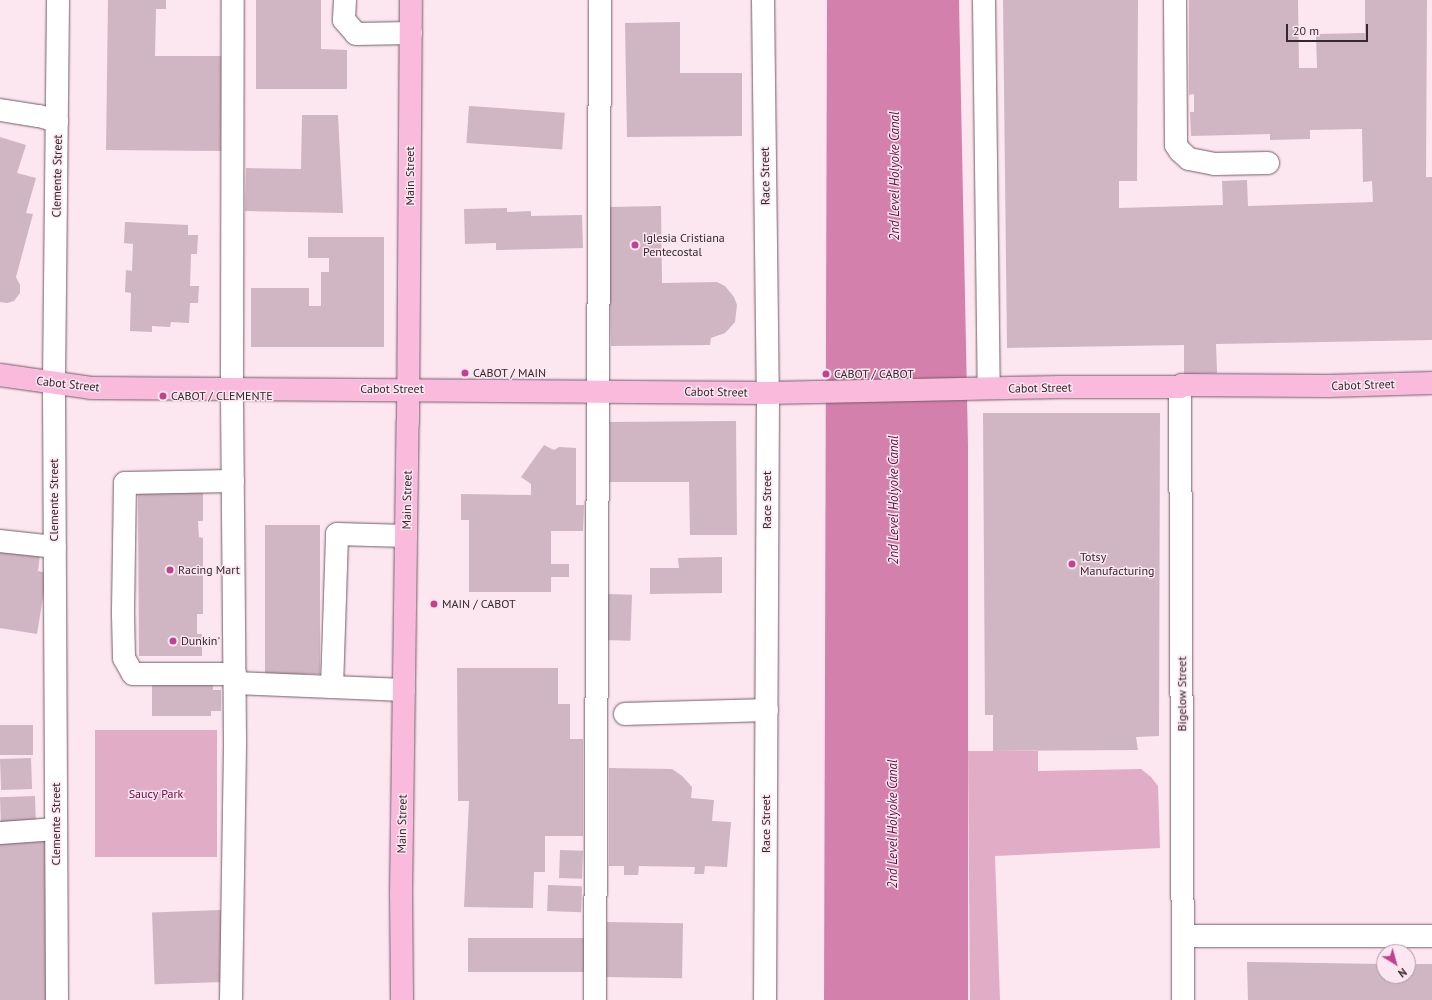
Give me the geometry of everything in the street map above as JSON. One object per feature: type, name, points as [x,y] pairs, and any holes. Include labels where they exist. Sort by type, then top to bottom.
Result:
[{"type":"main road","name":"Main Street","points":[[402,1000],[401,895],[408,389],[411,0]]},
{"type":"main road","name":"Cabot Street","points":[[0,375],[91,388],[408,389],[776,393],[985,388],[1180,388],[1182,386],[1328,386],[1432,383]]},
{"type":"street","name":"Clemente Street","points":[[57,1000],[54,383],[58,0]]},
{"type":"street","points":[[231,1000],[235,678],[232,388],[233,0]]},
{"type":"street","points":[[345,0],[344,20],[356,34],[411,33]]},
{"type":"street","points":[[595,1000],[600,0]]},
{"type":"street","name":"Race Street","points":[[763,0],[776,393],[767,710],[765,1000]]},
{"type":"street","points":[[984,0],[985,388]]},
{"type":"street","points":[[1176,0],[1176,145],[1180,151],[1189,158],[1208,162],[1268,163]]},
{"type":"street","points":[[0,110],[39,116],[57,121]]},
{"type":"street","name":"Bigelow Street","points":[[1180,388],[1183,1000]]},
{"type":"street","points":[[233,481],[125,483],[123,614],[124,658],[133,674],[235,678],[332,687],[404,690]]},
{"type":"street","points":[[332,687],[337,534],[406,536]]},
{"type":"street","points":[[0,541],[55,547]]},
{"type":"street","points":[[625,714],[767,710]]},
{"type":"street","points":[[0,833],[56,829]]},
{"type":"street","points":[[1183,936],[1432,936]]},
{"type":"green space","name":"Saucy Park","points":[[95,730],[217,730],[217,857],[95,857]]},
{"type":"green space","points":[[968,751],[1038,751],[1038,771],[1141,769],[1151,777],[1158,786],[1160,848],[995,856],[1000,1000],[970,1000]]},
{"type":"water","name":"2nd Level Holyoke Canal","points":[[827,0],[959,0],[968,445],[968,1000],[824,1000]]},
{"type":"building","points":[[108,0],[166,0],[166,9],[156,9],[155,56],[224,56],[223,151],[106,150]]},
{"type":"building","points":[[256,0],[321,0],[321,49],[347,50],[347,89],[256,89]]},
{"type":"building","points":[[1003,0],[1138,0],[1137,181],[1119,181],[1119,208],[1223,205],[1222,181],[1247,180],[1248,206],[1373,202],[1372,181],[1363,182],[1362,129],[1310,130],[1310,139],[1270,140],[1270,134],[1191,136],[1190,112],[1194,112],[1194,94],[1189,95],[1189,0],[1298,0],[1299,68],[1317,68],[1316,34],[1365,33],[1365,0],[1427,0],[1426,177],[1432,177],[1432,340],[1216,344],[1217,373],[1184,374],[1184,345],[1007,348]]},
{"type":"building","points":[[680,22],[680,73],[742,73],[742,136],[627,137],[625,23]]},
{"type":"building","points":[[469,106],[565,113],[562,150],[466,143]]},
{"type":"building","points":[[302,115],[338,115],[343,213],[245,211],[246,168],[301,169]]},
{"type":"building","points":[[0,137],[26,145],[17,173],[36,178],[26,213],[33,214],[16,277],[20,285],[20,293],[14,301],[7,303],[0,302]]},
{"type":"building","name":"Iglesia Cristiana Pentecostal","points":[[661,206],[662,283],[717,282],[725,286],[734,297],[737,305],[735,322],[725,333],[711,338],[710,345],[611,346],[608,207]]},
{"type":"building","points":[[507,208],[507,212],[531,211],[531,216],[582,215],[583,248],[496,250],[496,243],[465,244],[464,209]]},
{"type":"building","points":[[125,222],[188,225],[188,235],[198,235],[197,254],[191,254],[190,286],[199,286],[198,303],[190,303],[189,323],[171,322],[170,327],[152,326],[152,332],[130,331],[131,293],[125,292],[126,270],[132,271],[133,244],[124,243]]},
{"type":"building","points":[[308,237],[384,237],[384,347],[251,347],[251,288],[309,288],[309,306],[321,306],[321,272],[329,272],[329,258],[308,258]]},
{"type":"building","name":"Totsy Manufacturing","points":[[983,413],[1160,413],[1159,736],[1136,737],[1138,750],[993,751],[993,715],[985,715]]},
{"type":"building","points":[[736,421],[737,535],[690,535],[689,482],[610,482],[610,422]]},
{"type":"building","points":[[544,445],[554,450],[559,447],[576,448],[576,505],[584,505],[583,531],[551,531],[551,564],[569,564],[569,577],[551,577],[551,592],[469,592],[469,520],[461,520],[461,494],[531,495],[531,484],[521,477]]},
{"type":"building","points":[[138,491],[203,491],[203,521],[198,521],[199,537],[203,538],[203,614],[197,614],[197,634],[202,634],[202,656],[139,656]]},
{"type":"building","name":"Racing Mart","points":[[265,525],[320,525],[320,674],[265,674]]},
{"type":"building","points":[[0,552],[40,555],[38,571],[47,573],[37,634],[0,628]]},
{"type":"building","points":[[722,557],[722,593],[650,594],[650,568],[679,568],[678,558]]},
{"type":"building","points":[[607,594],[632,595],[630,641],[605,640]]},
{"type":"building","points":[[457,668],[558,668],[558,704],[570,704],[570,739],[583,739],[583,836],[545,836],[545,872],[534,872],[533,908],[464,907],[469,801],[458,801]]},
{"type":"building","points":[[152,683],[213,683],[213,690],[221,690],[221,711],[211,711],[211,716],[152,716]]},
{"type":"building","points":[[0,725],[33,725],[33,755],[0,755]]},
{"type":"building","points":[[31,758],[32,789],[1,790],[0,759]]},
{"type":"building","points":[[609,768],[672,769],[682,776],[692,787],[691,798],[714,800],[712,821],[731,822],[727,867],[705,866],[704,874],[694,874],[695,867],[639,866],[638,875],[624,875],[624,866],[609,866]]},
{"type":"building","points":[[35,796],[36,825],[1,826],[0,797]]},
{"type":"building","points":[[0,835],[47,835],[47,1000],[0,1000]]},
{"type":"building","points":[[560,850],[583,851],[582,879],[559,878]]},
{"type":"building","points":[[548,885],[582,886],[581,912],[547,911]]},
{"type":"building","points":[[221,910],[224,982],[155,984],[152,912]]},
{"type":"building","points":[[607,922],[683,923],[682,978],[606,977]]},
{"type":"building","points":[[468,938],[592,938],[592,972],[468,972]]},
{"type":"building","points":[[1247,962],[1376,964],[1376,984],[1416,984],[1416,964],[1432,964],[1432,1000],[1248,1000]]},
{"type":"place","name":"Iglesia Cristiana Pentecostal","points":[[635,245]]},
{"type":"place","name":"CABOT / MAIN","points":[[465,373]]},
{"type":"place","name":"CABOT / CABOT","points":[[826,374]]},
{"type":"place","name":"CABOT / CLEMENTE","points":[[163,396]]},
{"type":"place","name":"Totsy Manufacturing","points":[[1072,564]]},
{"type":"place","name":"Racing Mart","points":[[170,570]]},
{"type":"place","name":"MAIN / CABOT","points":[[434,604]]},
{"type":"place","name":"Dunkin'","points":[[173,641]]}]
